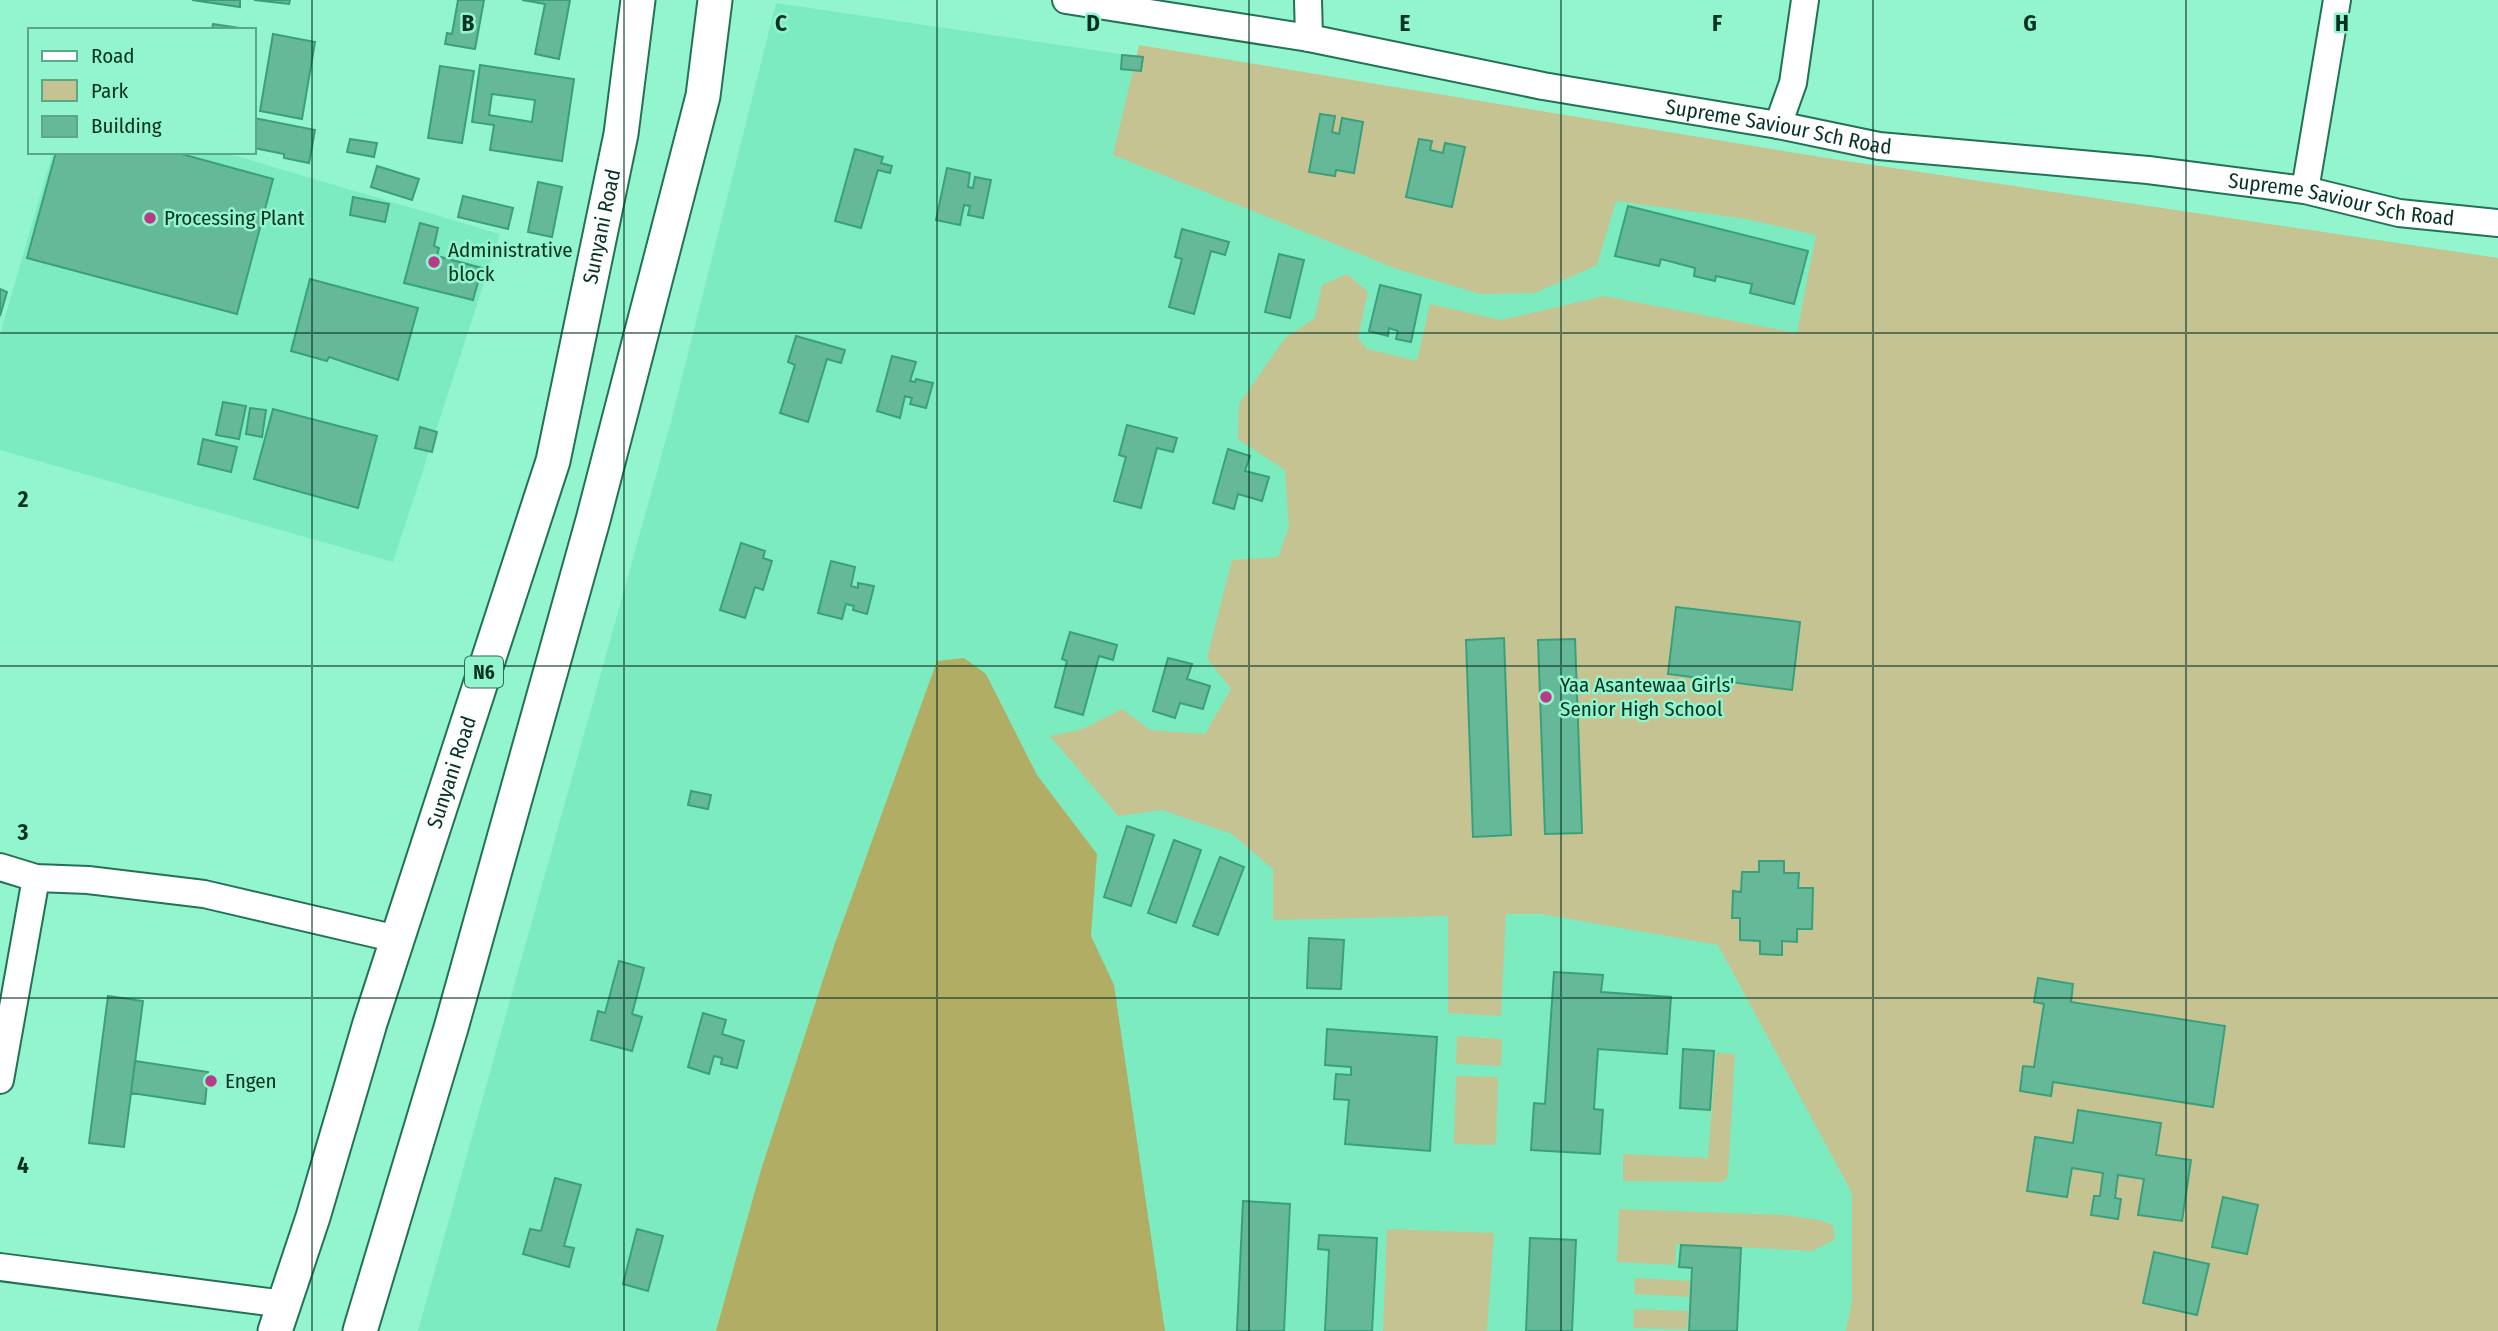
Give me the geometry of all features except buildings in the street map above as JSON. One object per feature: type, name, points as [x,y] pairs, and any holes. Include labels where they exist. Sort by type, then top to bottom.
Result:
[{"type":"main road","name":"Sunyani Road","points":[[280,1317],[397,940],[553,461],[621,134],[638,0]]},
{"type":"main road","points":[[360,1331],[451,1028],[593,520],[703,96],[715,0]]},
{"type":"street","name":"Supreme Saviour Sch Road","points":[[1066,0],[1309,38],[1543,86],[1778,125],[1879,146],[2148,170],[2305,190],[2399,213],[2498,223]]},
{"type":"street","points":[[1308,0],[1309,38]]},
{"type":"street","points":[[1778,125],[1793,83],[1805,0]]},
{"type":"street","points":[[2305,190],[2337,0]]},
{"type":"street","points":[[0,867],[36,878],[88,880],[205,894],[397,940]]},
{"type":"street","points":[[0,1080],[36,878]]},
{"type":"street","points":[[0,1267],[280,1317]]},
{"type":"shaded area","name":"Yaa Asantewaa Girls' Senior High School","points":[[776,3],[2498,258],[2498,1331],[418,1331],[670,425]]},
{"type":"shaded area","points":[[52,154],[230,154],[500,234],[393,562],[0,450],[0,334]]},
{"type":"shaded area","points":[[964,658],[986,674],[1037,775],[1097,854],[1091,936],[1114,985],[1165,1331],[716,1331],[760,1173],[834,946],[937,661]]},
{"type":"green space","points":[[1139,45],[1833,159],[2498,258],[2498,1331],[1846,1331],[1852,1301],[1852,1193],[1718,945],[1541,914],[1506,914],[1501,1016],[1448,1013],[1448,916],[1273,920],[1273,869],[1232,834],[1162,810],[1118,816],[1050,736],[1083,729],[1122,709],[1150,730],[1205,734],[1231,689],[1207,658],[1232,560],[1278,557],[1289,527],[1285,470],[1238,439],[1239,404],[1285,338],[1315,318],[1322,285],[1347,274],[1368,292],[1358,338],[1367,349],[1417,361],[1430,304],[1501,320],[1604,296],[1797,333],[1816,235],[1746,219],[1616,201],[1597,265],[1535,293],[1480,294],[1397,269],[1113,155]]},
{"type":"green space","points":[[1457,1036],[1502,1039],[1501,1066],[1456,1064]]},
{"type":"green space","points":[[1716,1053],[1735,1054],[1728,1176],[1723,1182],[1623,1181],[1623,1154],[1708,1158]]},
{"type":"green space","points":[[1456,1076],[1498,1077],[1496,1145],[1454,1144]]},
{"type":"green space","points":[[1619,1209],[1784,1215],[1833,1225],[1835,1239],[1813,1251],[1676,1244],[1675,1265],[1617,1262]]},
{"type":"green space","points":[[1387,1229],[1494,1233],[1487,1331],[1383,1331]]},
{"type":"green space","points":[[1635,1278],[1690,1281],[1689,1297],[1634,1294]]},
{"type":"green space","points":[[1634,1309],[1688,1311],[1687,1330],[1633,1328]]},
{"type":"place","name":"Processing Plant","points":[[150,218]]},
{"type":"place","name":"Administrative block","points":[[434,262]]},
{"type":"place","name":"Yaa Asantewaa Girls' Senior High School","points":[[1546,697]]},
{"type":"place","name":"Engen","points":[[211,1081]]}]
